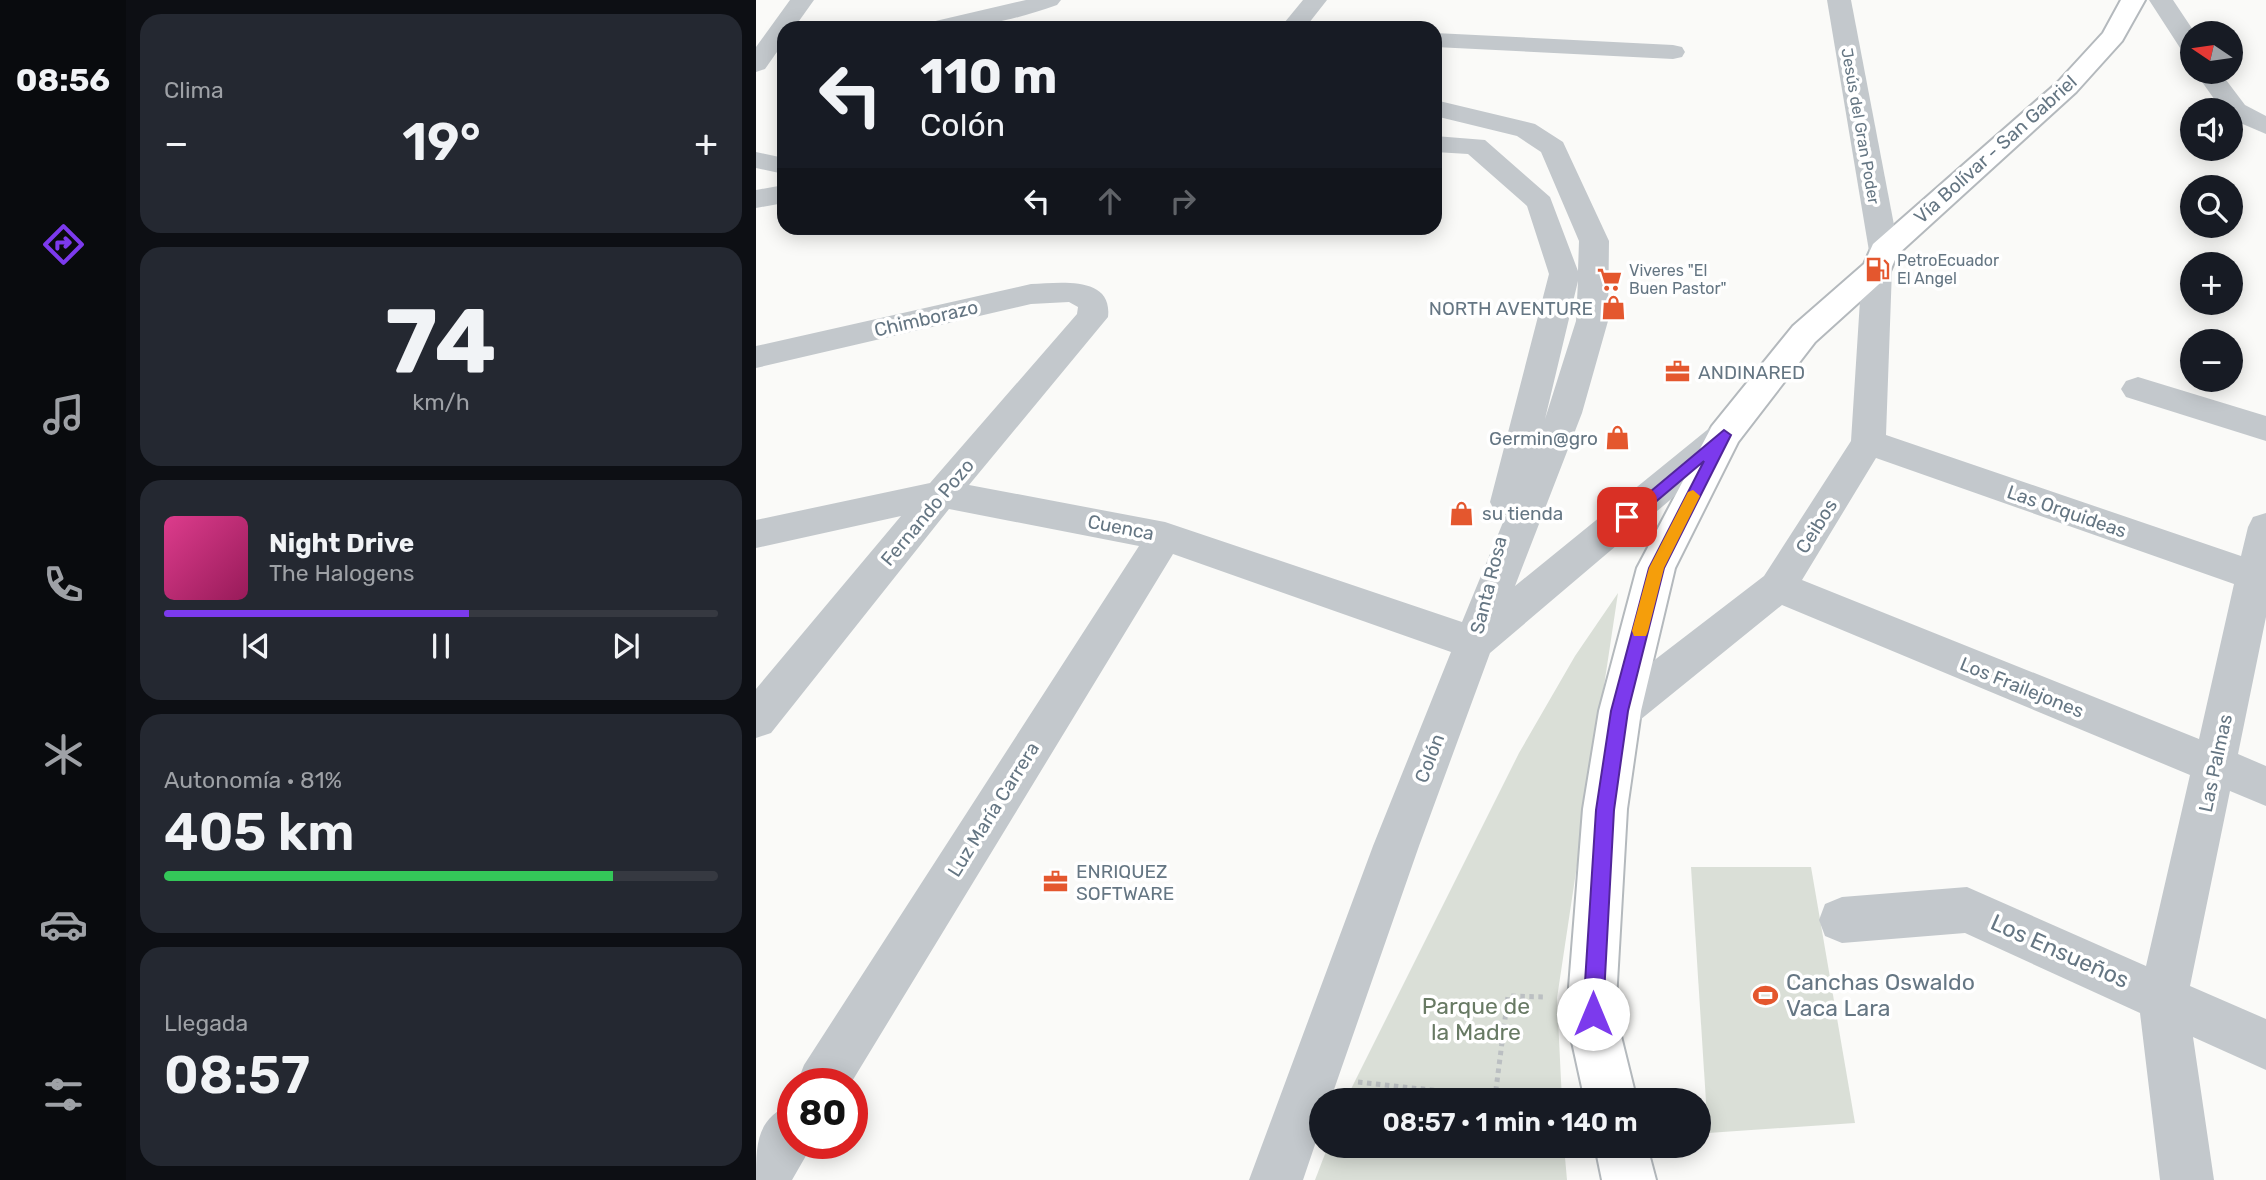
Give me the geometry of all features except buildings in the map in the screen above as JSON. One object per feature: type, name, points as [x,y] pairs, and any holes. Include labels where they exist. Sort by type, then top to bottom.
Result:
[{"type":"highway","name":"Vía Bolívar - San Gabriel","points":[[1608,1088],[1594,1028],[1592,1000],[1605,810],[1620,711],[1656,568],[1724,435],[1804,334],[2067,86],[2113,36],[2133,0]]},
{"type":"highway","points":[[1624,1158],[1629,1180]]},
{"type":"street","points":[[787,21],[802,0]]},
{"type":"street","points":[[970,21],[1014,12],[1049,0]]},
{"type":"street","points":[[1298,21],[1315,0]]},
{"type":"street","name":"Jesús del Gran Poder","points":[[1839,0],[1880,260]]},
{"type":"street","points":[[2161,0],[2180,29]]},
{"type":"street","points":[[756,64],[777,35]]},
{"type":"street","points":[[1442,40],[1673,52]]},
{"type":"street","points":[[756,72],[777,67]]},
{"type":"street","points":[[1442,110],[1526,130],[1553,148],[1594,241],[1592,321],[1565,413],[1474,643]]},
{"type":"street","points":[[2243,112],[2266,114]]},
{"type":"street","points":[[2243,114],[2266,126]]},
{"type":"street","name":"Santa Rosa","points":[[1442,144],[1475,146],[1539,203],[1564,274],[1474,643]]},
{"type":"street","points":[[756,160],[777,164]]},
{"type":"street","points":[[756,199],[777,195]]},
{"type":"street","name":"Ceibos","points":[[1620,711],[1778,587],[1868,442],[1880,260]]},
{"type":"street","name":"Chimborazo","points":[[756,357],[1031,294],[1075,292],[1094,303]]},
{"type":"street","name":"Fernando Pozo","points":[[756,720],[941,494],[1092,317],[1094,303]]},
{"type":"street","points":[[2138,389],[2266,429]]},
{"type":"street","name":"Colón","points":[[1276,1180],[1400,833],[1474,643],[1724,435]]},
{"type":"street","name":"Las Orquideas","points":[[1868,442],[2261,578]]},
{"type":"street","name":"Cuenca","points":[[756,534],[941,494],[1165,536],[1474,643]]},
{"type":"street","name":"Las Palmas","points":[[2187,1180],[2163,998],[2214,765],[2261,578],[2266,527]]},
{"type":"street","name":"Luz María Carrera","points":[[831,1068],[1165,536]]},
{"type":"street","name":"Los Frailejones","points":[[1778,587],[2266,786]]},
{"type":"street","name":"Los Ensueños","points":[[1842,920],[1967,910],[2266,1045]]},
{"type":"street","points":[[762,1180],[777,1155]]},
{"type":"path","points":[[1353,1082],[1494,1097],[1508,996],[1557,998]]},
{"type":"green space","name":"Parque de la Madre","points":[[1618,593],[1557,998],[1561,1088],[1352,1088],[1519,753],[1575,656]]},
{"type":"green space","name":"Canchas Oswaldo Vaca Lara","points":[[1691,867],[1811,867],[1855,1123],[1711,1133],[1711,1088],[1705,1088]]},
{"type":"green space","points":[[1323,1158],[1565,1158],[1567,1180],[1315,1180]]},
{"type":"slow traffic","points":[[1640,631],[1656,568],[1693,496]]},
{"type":"place","name":"PetroEcuador El Angel","points":[[1877,269]]},
{"type":"place","name":"Viveres \"El Buen Pastor\"","points":[[1609,279]]},
{"type":"place","name":"NORTH AVENTURE","points":[[1613,308]]},
{"type":"place","name":"ANDINARED","points":[[1678,372]]},
{"type":"place","name":"Germin@gro","points":[[1618,438]]},
{"type":"place","name":"su tienda","points":[[1462,513]]},
{"type":"place","name":"ENRIQUEZ SOFTWARE","points":[[1056,882]]},
{"type":"place","name":"Canchas Oswaldo Vaca Lara","points":[[1766,995]]},
{"type":"route","points":[[1593,1014],[1605,810],[1620,711],[1656,568],[1724,435],[1627,517]]}]
